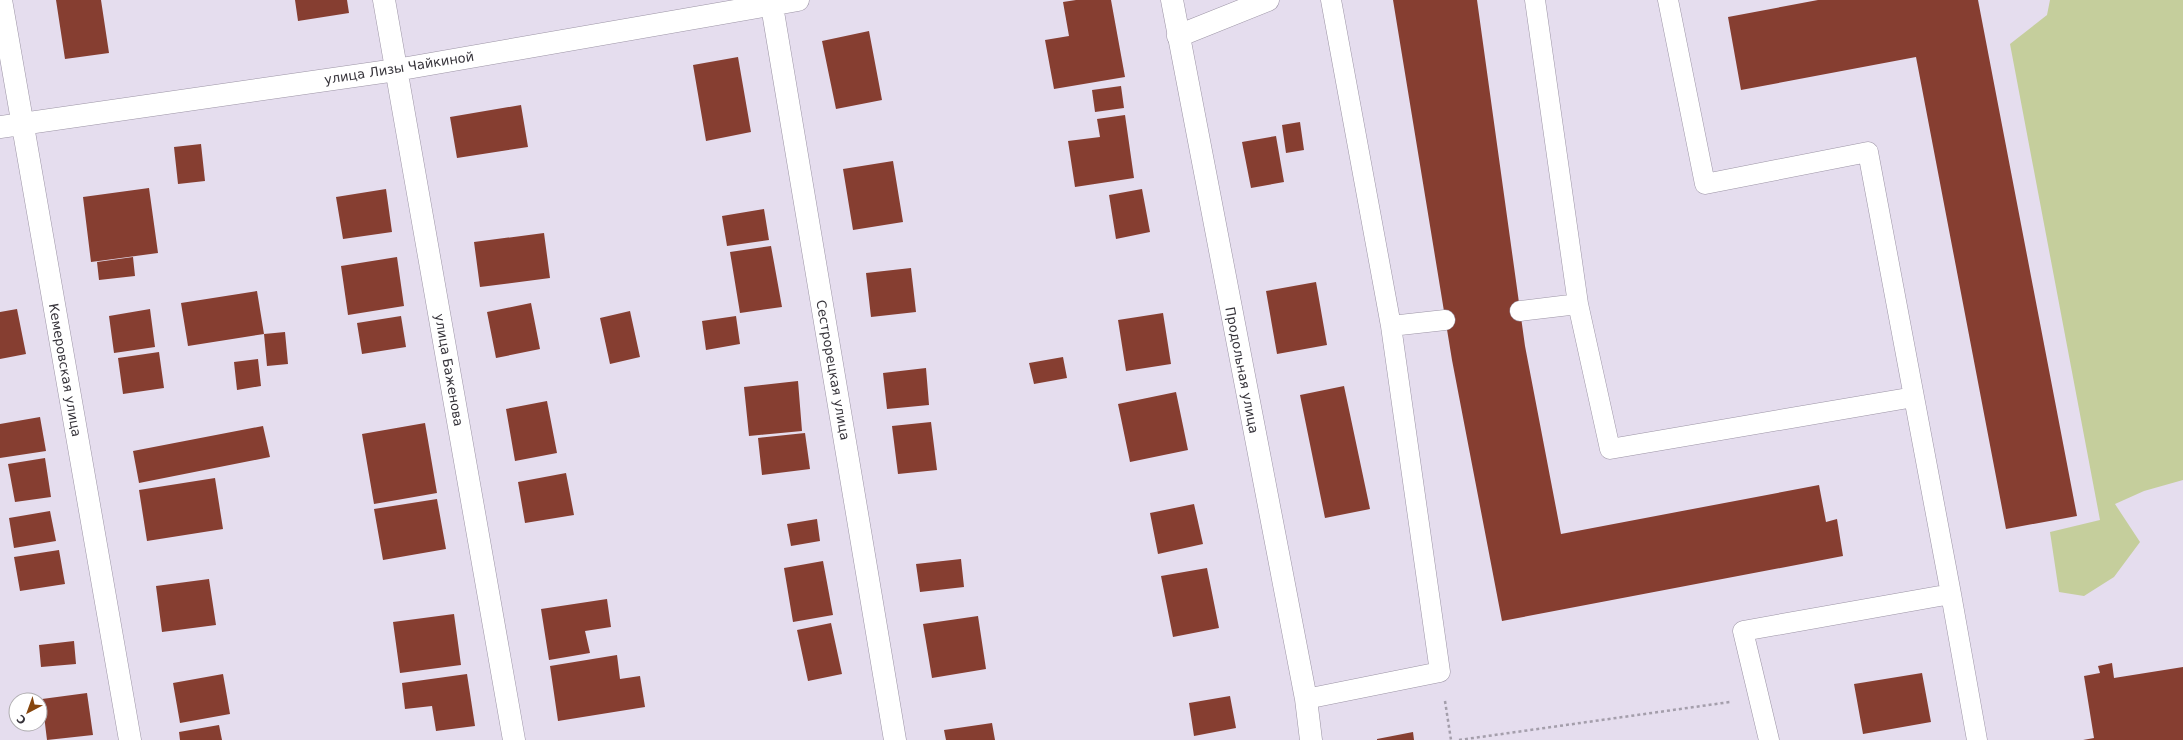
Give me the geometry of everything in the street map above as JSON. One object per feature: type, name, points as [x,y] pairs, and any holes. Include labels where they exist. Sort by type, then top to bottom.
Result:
[{"type":"street","name":"Кемеровская улица","points":[[2,0],[22,124],[130,740]]},
{"type":"street","name":"улица Баженова","points":[[384,0],[514,740]]},
{"type":"street","name":"улица Лизы Чайкиной","points":[[0,127],[396,70],[771,3],[798,0]]},
{"type":"street","name":"Продольная улица","points":[[1172,0],[1306,699],[1311,740]]},
{"type":"street","points":[[1178,36],[1268,0]]},
{"type":"street","name":"Сестрорецкая улица","points":[[771,3],[895,740]]},
{"type":"lane","points":[[1306,699],[1440,672],[1391,326],[1331,0]]},
{"type":"lane","points":[[1535,0],[1578,304],[1610,449],[1914,397]]},
{"type":"lane","points":[[1668,0],[1705,184],[1868,152],[1977,740]]},
{"type":"lane","points":[[1520,311],[1578,304]]},
{"type":"lane","points":[[1391,326],[1446,320]]},
{"type":"lane","points":[[1769,740],[1744,631],[1951,594]]},
{"type":"path","points":[[1440,672],[1452,740]]},
{"type":"path","points":[[1459,740],[1759,698]]},
{"type":"green space","points":[[2050,0],[2183,0],[2183,480],[2144,491],[2115,504],[2140,542],[2114,577],[2084,596],[2059,592],[2050,532],[2100,520],[2010,44],[2047,15]]},
{"type":"building","points":[[56,0],[101,0],[109,53],[65,59]]},
{"type":"building","points":[[295,0],[347,0],[349,13],[298,21]]},
{"type":"building","points":[[1076,0],[1111,0],[1125,77],[1054,89],[1045,40],[1069,36],[1063,2]]},
{"type":"building","points":[[1393,0],[1477,0],[1525,346],[1561,534],[1819,485],[1826,522],[1837,519],[1843,556],[1502,621],[1452,360]]},
{"type":"building","points":[[1818,0],[1978,0],[2077,516],[2006,529],[1916,57],[1741,90],[1728,17]]},
{"type":"building","points":[[869,31],[882,100],[836,109],[822,41]]},
{"type":"building","points":[[738,57],[751,132],[706,141],[693,65]]},
{"type":"building","points":[[1121,86],[1124,108],[1095,112],[1092,90]]},
{"type":"building","points":[[521,105],[528,147],[457,158],[450,117]]},
{"type":"building","points":[[1125,115],[1134,178],[1075,187],[1068,141],[1100,137],[1097,119]]},
{"type":"building","points":[[1300,122],[1304,150],[1286,153],[1282,125]]},
{"type":"building","points":[[1276,136],[1284,182],[1251,188],[1242,142]]},
{"type":"building","points":[[201,144],[205,181],[178,184],[174,147]]},
{"type":"building","points":[[893,161],[903,222],[853,230],[843,169]]},
{"type":"building","points":[[149,188],[158,253],[91,262],[83,197]]},
{"type":"building","points":[[386,189],[392,232],[343,239],[336,197]]},
{"type":"building","points":[[1142,189],[1150,232],[1116,239],[1109,195]]},
{"type":"building","points":[[764,209],[769,240],[727,246],[722,216]]},
{"type":"building","points":[[544,233],[550,278],[480,287],[474,242]]},
{"type":"building","points":[[771,246],[782,307],[740,313],[730,252]]},
{"type":"building","points":[[133,257],[135,276],[99,280],[97,262]]},
{"type":"building","points":[[397,257],[404,306],[348,315],[341,266]]},
{"type":"building","points":[[911,268],[916,312],[871,317],[866,273]]},
{"type":"building","points":[[1316,282],[1327,345],[1277,354],[1266,291]]},
{"type":"building","points":[[257,291],[264,334],[188,346],[181,303]]},
{"type":"building","points":[[531,303],[540,349],[496,358],[487,312]]},
{"type":"building","points":[[17,309],[26,354],[0,359],[0,312]]},
{"type":"building","points":[[150,309],[155,347],[114,353],[109,316]]},
{"type":"building","points":[[630,311],[640,357],[610,364],[600,318]]},
{"type":"building","points":[[1163,313],[1171,364],[1126,371],[1118,320]]},
{"type":"building","points":[[401,316],[406,347],[362,354],[357,323]]},
{"type":"building","points":[[736,316],[740,344],[706,350],[702,321]]},
{"type":"building","points":[[285,332],[288,364],[267,366],[264,334]]},
{"type":"building","points":[[159,352],[164,388],[123,394],[118,358]]},
{"type":"building","points":[[1063,357],[1067,378],[1034,384],[1029,363]]},
{"type":"building","points":[[258,359],[261,386],[237,390],[234,362]]},
{"type":"building","points":[[926,368],[929,405],[887,409],[883,373]]},
{"type":"building","points":[[798,381],[802,431],[749,436],[744,387]]},
{"type":"building","points":[[1344,386],[1370,509],[1325,518],[1300,395]]},
{"type":"building","points":[[1176,392],[1188,450],[1130,462],[1118,404]]},
{"type":"building","points":[[547,401],[557,453],[515,461],[506,409]]},
{"type":"building","points":[[40,417],[46,451],[0,458],[0,424]]},
{"type":"building","points":[[931,422],[937,470],[898,474],[892,426]]},
{"type":"building","points":[[425,423],[437,493],[374,504],[362,434]]},
{"type":"building","points":[[263,426],[270,457],[139,483],[133,451]]},
{"type":"building","points":[[805,433],[810,469],[762,475],[758,438]]},
{"type":"building","points":[[45,458],[51,497],[15,502],[8,464]]},
{"type":"building","points":[[566,473],[574,515],[525,523],[518,482]]},
{"type":"building","points":[[215,478],[223,529],[147,541],[139,490]]},
{"type":"building","points":[[437,499],[446,549],[383,560],[374,509]]},
{"type":"building","points":[[1194,504],[1203,544],[1158,554],[1150,513]]},
{"type":"building","points":[[50,511],[56,541],[14,548],[9,518]]},
{"type":"building","points":[[817,519],[820,541],[791,546],[787,524]]},
{"type":"building","points":[[59,550],[65,584],[20,591],[14,557]]},
{"type":"building","points":[[961,559],[964,587],[920,592],[916,564]]},
{"type":"building","points":[[823,561],[833,615],[793,622],[784,568]]},
{"type":"building","points":[[1207,568],[1219,628],[1173,637],[1161,576]]},
{"type":"building","points":[[209,579],[216,625],[162,632],[156,586]]},
{"type":"building","points":[[607,599],[611,627],[585,631],[590,653],[549,660],[541,609]]},
{"type":"building","points":[[454,614],[461,665],[400,673],[393,622]]},
{"type":"building","points":[[978,616],[986,669],[932,678],[923,624]]},
{"type":"building","points":[[831,623],[842,674],[808,681],[797,630]]},
{"type":"building","points":[[74,641],[76,664],[41,667],[39,645]]},
{"type":"building","points":[[617,655],[620,679],[640,676],[645,707],[558,721],[550,666]]},
{"type":"building","points":[[2112,663],[2114,678],[2183,667],[2183,740],[2083,740],[2094,738],[2084,676],[2100,673],[2098,666]]},
{"type":"building","points":[[1922,673],[1931,722],[1863,734],[1854,684]]},
{"type":"building","points":[[223,674],[230,714],[180,723],[173,683]]},
{"type":"building","points":[[467,674],[475,726],[436,731],[432,706],[405,709],[402,683]]},
{"type":"building","points":[[87,693],[93,735],[47,740],[48,698]]},
{"type":"building","points":[[1230,696],[1236,728],[1194,736],[1189,703]]},
{"type":"building","points":[[992,723],[995,740],[946,740],[944,730]]},
{"type":"building","points":[[219,725],[222,740],[180,740],[179,732]]},
{"type":"building","points":[[1413,732],[1414,740],[1377,740],[1377,739]]}]
